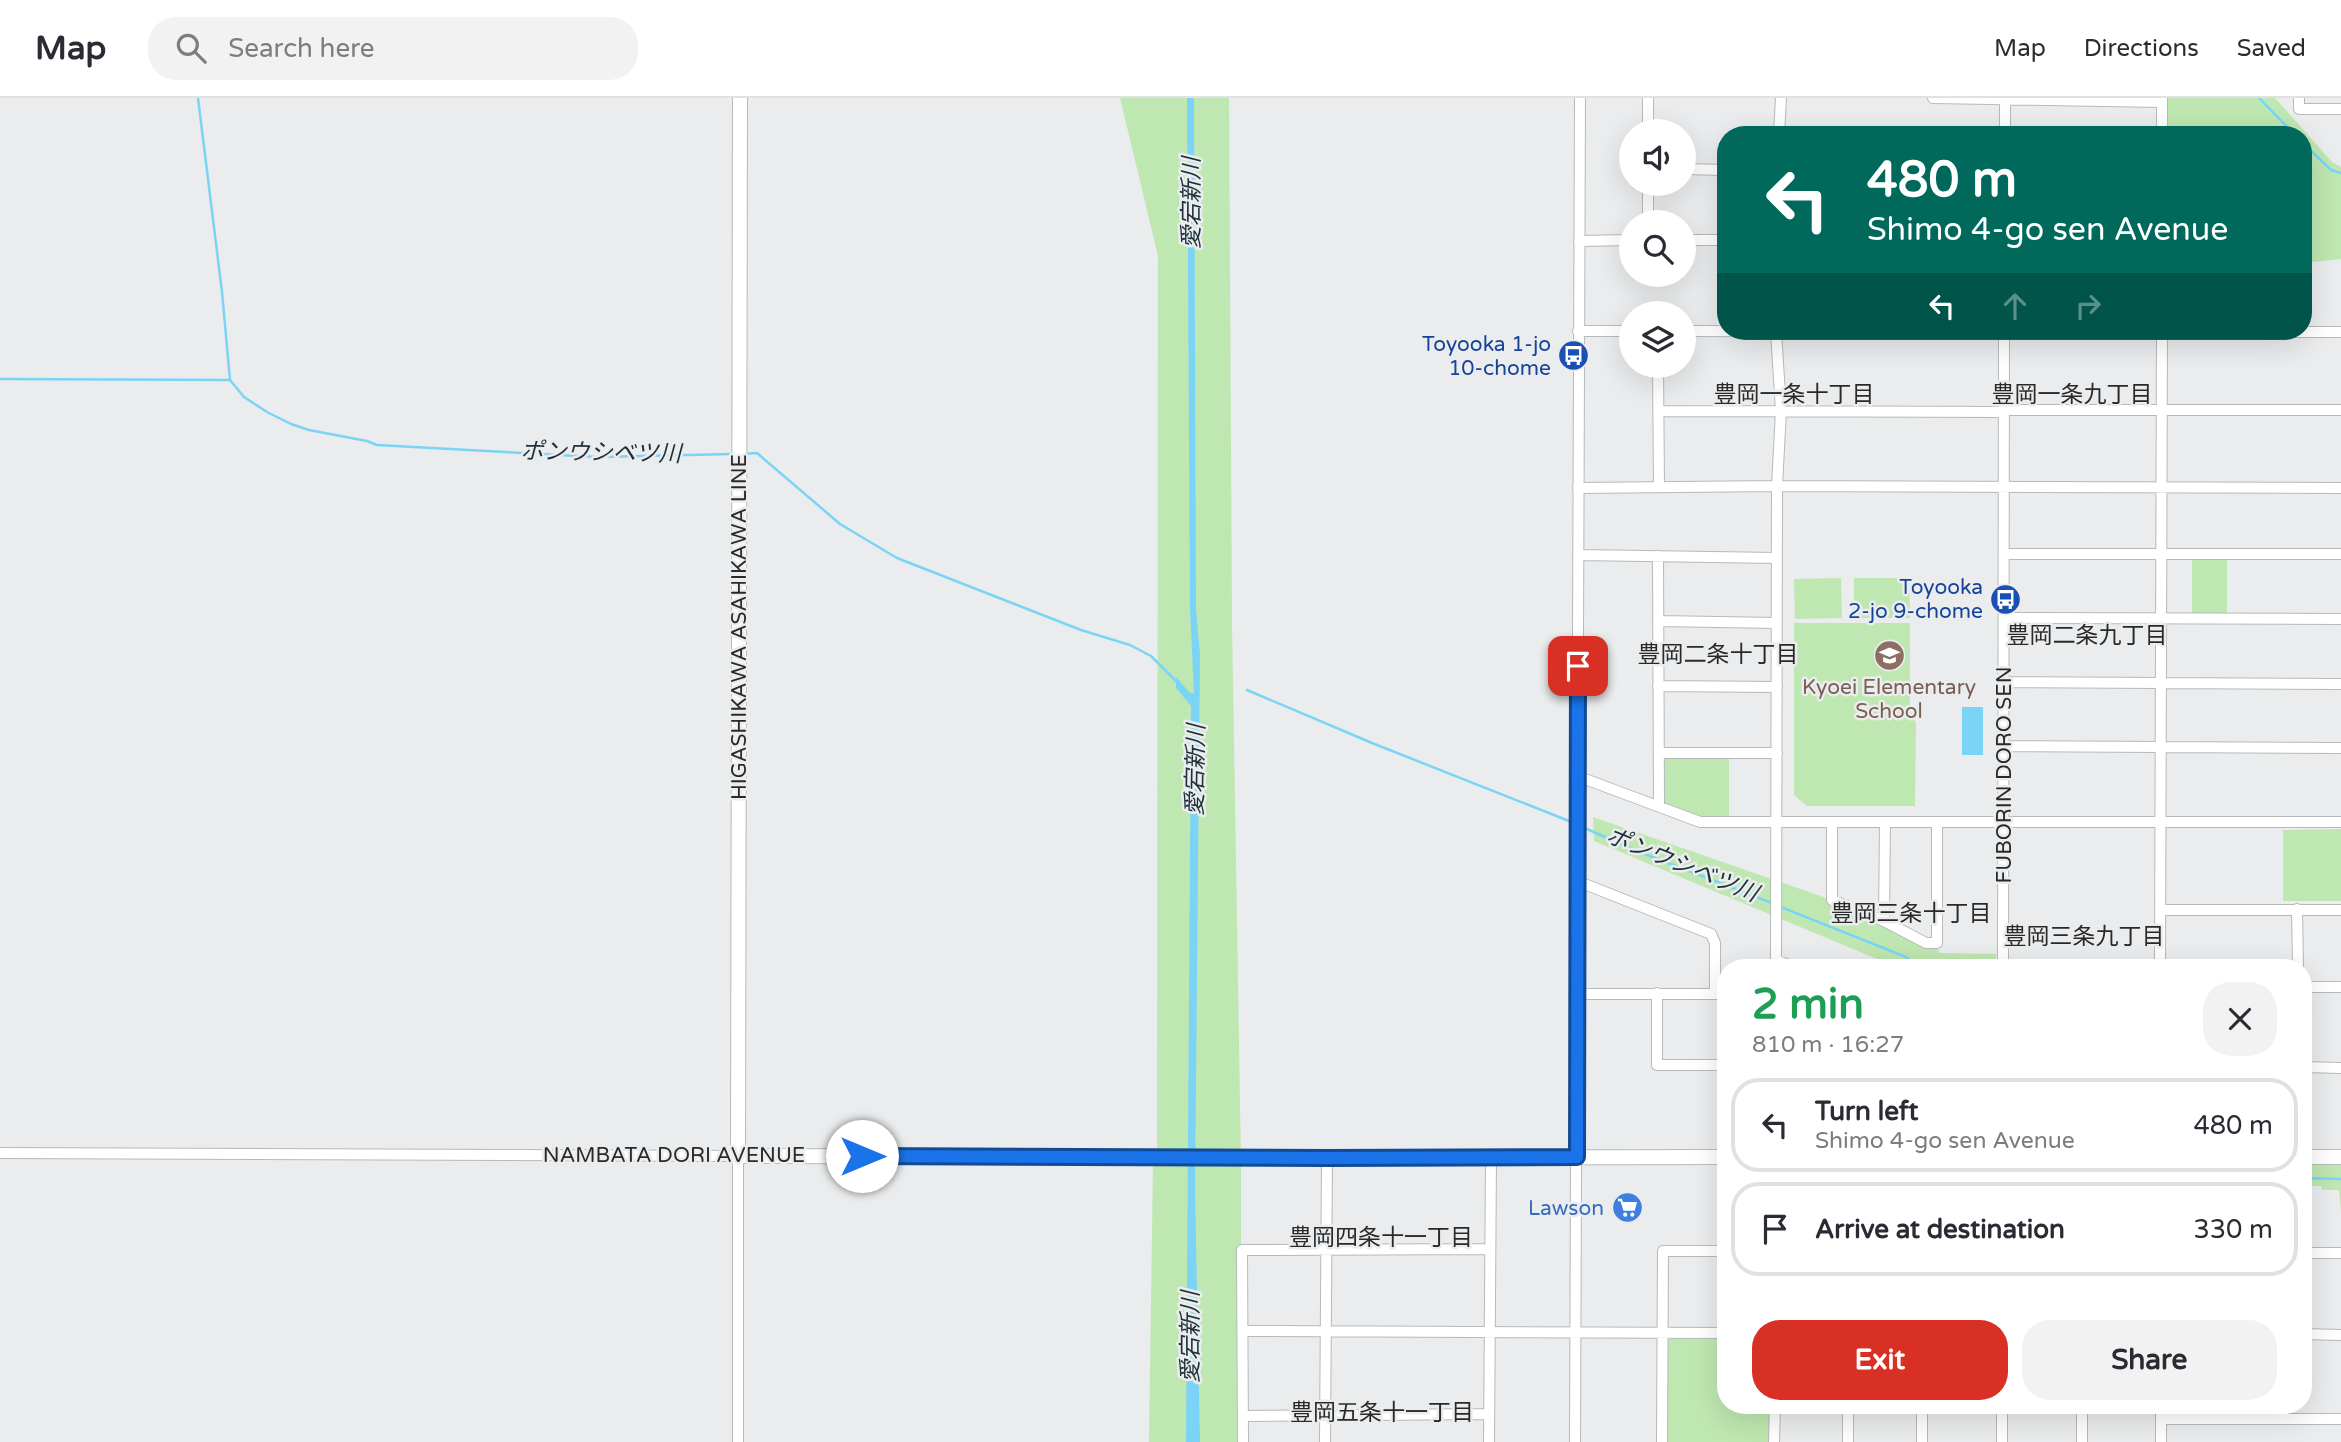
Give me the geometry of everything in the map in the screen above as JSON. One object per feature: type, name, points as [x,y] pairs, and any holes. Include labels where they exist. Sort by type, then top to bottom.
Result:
[{"type":"main road","name":"HIGASHIKAWA ASAHIKAWA LINE","points":[[738,1156],[740,98]]},
{"type":"main road","name":"NAMBATA DORI AVENUE","points":[[738,1156],[1717,1157]]},
{"type":"main road","points":[[2312,1157],[2341,1157]]},
{"type":"street","points":[[1575,1442],[1580,98]]},
{"type":"street","points":[[1648,98],[1648,119]]},
{"type":"street","points":[[1779,126],[1781,98]]},
{"type":"street","points":[[1933,98],[2162,100],[2162,126]]},
{"type":"street","points":[[2299,98],[2299,109],[2341,109]]},
{"type":"street","points":[[2005,99],[2005,126]]},
{"type":"street","points":[[1696,169],[1717,170]]},
{"type":"street","points":[[1579,241],[1619,240]]},
{"type":"street","points":[[1696,240],[1717,240]]},
{"type":"street","points":[[1578,331],[1619,331]]},
{"type":"street","points":[[1696,331],[1717,331]]},
{"type":"street","points":[[2312,332],[2341,332]]},
{"type":"street","points":[[1776,959],[1777,486],[1781,411],[1777,340]]},
{"type":"street","name":"FUBORIN DORO SEN","points":[[2003,959],[2004,340]]},
{"type":"street","points":[[2160,959],[2162,340]]},
{"type":"street","points":[[1658,378],[1659,488]]},
{"type":"street","points":[[1658,411],[2341,410]]},
{"type":"street","points":[[1578,488],[2341,488]]},
{"type":"street","points":[[2004,554],[2341,554]]},
{"type":"street","points":[[1578,555],[1777,558]]},
{"type":"street","points":[[1658,556],[1659,806]]},
{"type":"street","points":[[2004,618],[2341,619]]},
{"type":"street","points":[[1658,621],[1777,623]]},
{"type":"street","points":[[2004,682],[2341,684]]},
{"type":"street","points":[[1658,686],[1777,687]]},
{"type":"street","points":[[2004,746],[2341,748]]},
{"type":"street","points":[[1659,753],[1777,753]]},
{"type":"street","points":[[1577,776],[1700,822],[2341,822]]},
{"type":"street","points":[[1832,822],[1832,900],[1885,921],[1926,943],[1937,943],[1937,822]]},
{"type":"street","points":[[1885,822],[1885,921]]},
{"type":"street","points":[[1577,881],[1711,934],[1715,943],[1717,963]]},
{"type":"street","points":[[2297,909],[2298,959]]},
{"type":"street","points":[[2160,910],[2341,910]]},
{"type":"street","points":[[2312,987],[2341,987]]},
{"type":"street","points":[[1657,993],[1657,1065],[1717,1065]]},
{"type":"street","points":[[1576,994],[1717,994]]},
{"type":"street","points":[[2312,1068],[2341,1068]]},
{"type":"street","name":"NAMBATA DORI AVENUE","points":[[0,1153],[738,1156]]},
{"type":"street","points":[[738,1156],[738,1442]]},
{"type":"street","points":[[1325,1442],[1327,1158]]},
{"type":"street","points":[[1489,1442],[1491,1158]]},
{"type":"street","points":[[1243,1442],[1242,1250],[1489,1249]]},
{"type":"street","points":[[1662,1442],[1662,1251],[1717,1251]]},
{"type":"street","points":[[2312,1253],[2341,1253]]},
{"type":"street","points":[[1243,1331],[1717,1333]]},
{"type":"street","points":[[2312,1334],[2341,1335]]},
{"type":"street","points":[[1243,1416],[1489,1414]]},
{"type":"street","points":[[1774,1442],[1775,1414]]},
{"type":"street","points":[[1848,1414],[1848,1442]]},
{"type":"street","points":[[1922,1414],[1922,1442]]},
{"type":"street","points":[[2002,1442],[2003,1414]]},
{"type":"street","points":[[2082,1414],[2082,1442]]},
{"type":"street","points":[[2161,1414],[2161,1442]]},
{"type":"street","points":[[2161,1419],[2341,1419]]},
{"type":"green space","points":[[1120,98],[1229,98],[1232,622],[1241,1163],[1241,1442],[1149,1442],[1153,1162],[1157,1154],[1158,256]]},
{"type":"green space","points":[[2167,98],[2275,98],[2300,126],[2166,126]]},
{"type":"green space","points":[[2312,140],[2332,162],[2341,167],[2341,259],[2312,262]]},
{"type":"green space","points":[[2192,560],[2227,560],[2227,613],[2192,613]]},
{"type":"green space","points":[[1841,578],[1842,618],[1795,619],[1794,579]]},
{"type":"green space","points":[[1854,578],[1909,578],[1910,618],[1854,618]]},
{"type":"green space","points":[[1794,623],[1910,623],[1910,709],[1916,723],[1915,806],[1807,806],[1794,795]]},
{"type":"green space","points":[[1664,758],[1729,758],[1729,818],[1702,818],[1665,805]]},
{"type":"green space","points":[[1593,817],[1832,900],[1937,943],[1939,953],[1996,954],[1996,959],[1877,959],[1594,841]]},
{"type":"green space","points":[[2341,829],[2341,901],[2283,901],[2283,830]]},
{"type":"green space","points":[[2312,1157],[2341,1157],[2341,1211],[2339,1190],[2322,1190],[2321,1186],[2312,1186]]},
{"type":"green space","points":[[1665,1339],[1717,1339],[1717,1414],[1770,1414],[1769,1442],[1667,1442]]},
{"type":"water","name":"愛宕新川","points":[[1187,98],[1194,98],[1196,609],[1200,655],[1195,1190],[1200,1442],[1186,1442],[1191,706],[1176,688],[1176,677],[1190,693],[1194,693],[1190,609]]},
{"type":"water","points":[[1962,707],[1983,707],[1983,755],[1962,755]]},
{"type":"waterway","name":"ポンウシベツ川","points":[[198,98],[230,380],[244,397],[291,424],[377,445],[597,457],[733,454]]},
{"type":"waterway","points":[[2259,98],[2286,126]]},
{"type":"waterway","points":[[2312,152],[2331,170],[2341,173]]},
{"type":"waterway","points":[[0,379],[230,380]]},
{"type":"waterway","name":"ポンウシベツ川","points":[[743,454],[757,453],[840,524],[897,558],[1081,630],[1130,645],[1151,656],[1178,683]]},
{"type":"waterway","name":"ポンウシベツ川","points":[[1247,690],[1574,823]]},
{"type":"waterway","name":"ポンウシベツ川","points":[[1580,826],[1772,903]]},
{"type":"waterway","name":"ポンウシベツ川","points":[[1778,906],[1908,959]]},
{"type":"waterway","name":"ポンウシベツ川","points":[[2312,1178],[2341,1179]]},
{"type":"place","name":"Toyooka 1-jo 10-chome","points":[[1574,356]]},
{"type":"place","name":"Toyooka 2-jo 9-chome","points":[[2006,599]]},
{"type":"place","name":"Kyoei Elementary School","points":[[1889,655]]},
{"type":"place","name":"Lawson","points":[[1627,1208]]},
{"type":"district","name":"豊岡一条十丁目","points":[[1794,395]]},
{"type":"district","name":"豊岡一条九丁目","points":[[2072,395]]},
{"type":"district","name":"豊岡二条九丁目","points":[[2087,636]]},
{"type":"district","name":"豊岡二条十丁目","points":[[1718,655]]},
{"type":"district","name":"豊岡三条十丁目","points":[[1911,914]]},
{"type":"district","name":"豊岡三条九丁目","points":[[2084,937]]},
{"type":"district","name":"豊岡四条十一丁目","points":[[1381,1238]]},
{"type":"district","name":"豊岡五条十一丁目","points":[[1382,1413]]},
{"type":"route","points":[[862,1156],[1577,1157],[1578,666]]}]
